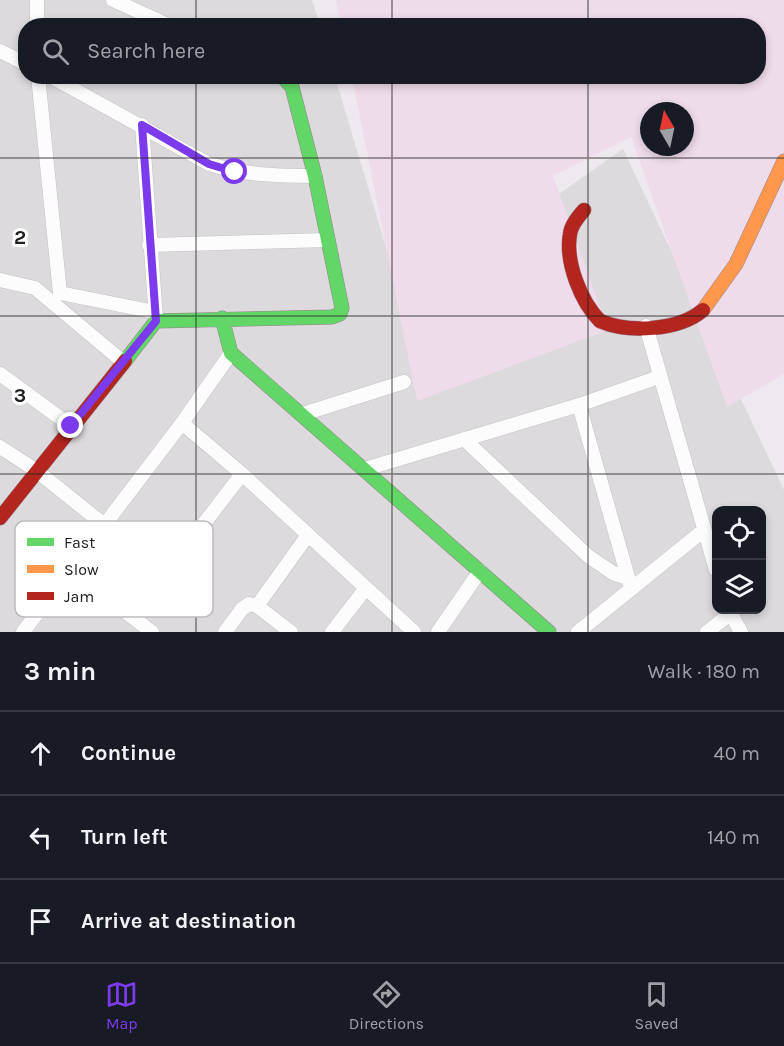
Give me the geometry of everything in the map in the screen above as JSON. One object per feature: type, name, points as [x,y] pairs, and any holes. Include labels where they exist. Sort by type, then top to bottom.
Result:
[{"type":"street","points":[[37,0],[37,18]]},
{"type":"street","points":[[113,0],[152,18]]},
{"type":"street","points":[[0,51],[18,60]]},
{"type":"street","points":[[39,84],[60,292]]},
{"type":"street","points":[[65,84],[209,164],[235,172],[270,176],[315,176]]},
{"type":"street","points":[[0,280],[156,316],[332,317],[340,314],[342,308],[315,176],[292,87],[289,84]]},
{"type":"street","points":[[0,518],[156,316],[142,125]]},
{"type":"street","points":[[584,210],[574,221],[570,245],[575,273],[591,311],[600,322],[608,325],[646,327],[685,321],[709,305],[763,210],[784,161]]},
{"type":"street","points":[[149,245],[328,240]]},
{"type":"street","points":[[35,288],[122,361]]},
{"type":"street","points":[[222,318],[231,353],[549,632]]},
{"type":"street","points":[[646,327],[714,560]]},
{"type":"street","points":[[105,521],[182,423],[231,353]]},
{"type":"street","points":[[0,374],[71,426]]},
{"type":"street","points":[[365,469],[579,405],[659,377]]},
{"type":"street","points":[[303,414],[404,382]]},
{"type":"street","points":[[579,405],[629,583]]},
{"type":"street","points":[[182,423],[242,474],[414,632]]},
{"type":"street","points":[[464,439],[588,556],[629,583]]},
{"type":"street","points":[[0,447],[37,471],[99,521]]},
{"type":"street","points":[[206,521],[242,474]]},
{"type":"street","points":[[578,632],[629,583],[704,530]]},
{"type":"street","points":[[257,606],[308,535]]},
{"type":"street","points":[[438,632],[480,571]]},
{"type":"street","points":[[332,632],[366,588]]},
{"type":"street","points":[[225,632],[246,606],[257,606],[291,632]]},
{"type":"street","points":[[707,632],[728,614]]},
{"type":"street","points":[[731,614],[741,632]]},
{"type":"street","points":[[25,631],[35,617]]},
{"type":"street","points":[[132,617],[152,632]]},
{"type":"shaded area","points":[[0,0],[312,0],[318,18],[18,18],[18,84],[337,84],[421,364],[543,205],[623,149],[784,490],[784,632],[0,632]]},
{"type":"shaded area","points":[[336,0],[784,0],[784,374],[727,407],[631,137],[553,176],[608,330],[417,401],[353,84],[766,84],[766,18],[340,18]]},
{"type":"traffic: fast","points":[[125,361],[156,321],[332,317],[340,314],[342,308],[315,176],[292,87],[289,84]]},
{"type":"traffic: fast","points":[[222,318],[231,353],[549,632]]},
{"type":"traffic: slow","points":[[703,310],[736,264],[784,161]]},
{"type":"traffic: jam","points":[[584,210],[575,221],[571,231],[570,257],[581,293],[600,321],[625,327],[653,328],[681,322],[703,310]]},
{"type":"traffic: jam","points":[[0,518],[125,361]]},
{"type":"route","points":[[71,426],[156,321],[142,125],[209,164],[235,172]]}]
